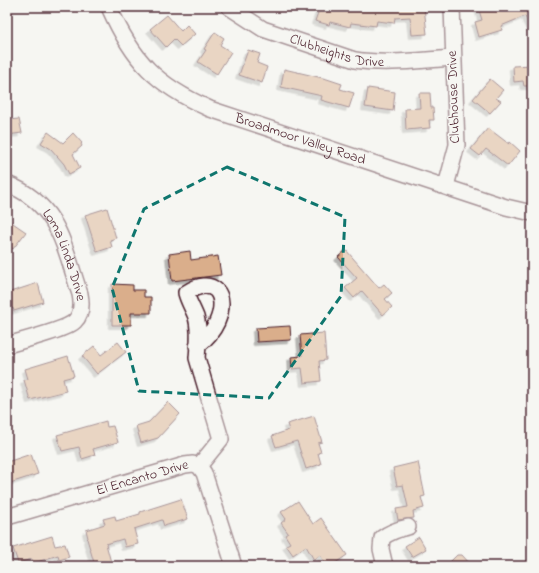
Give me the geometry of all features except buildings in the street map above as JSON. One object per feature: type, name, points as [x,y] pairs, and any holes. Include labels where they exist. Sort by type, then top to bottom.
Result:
[{"type":"street","name":"Broadmoor Valley Road","points":[[109,7],[129,46],[146,67],[164,84],[188,100],[210,109],[506,207],[532,213]]},
{"type":"street","name":"Clubheights Drive","points":[[229,7],[263,29],[355,60],[385,62],[453,58]]},
{"type":"street","name":"Clubhouse Drive","points":[[446,186],[457,145],[452,7]]},
{"type":"street","name":"Loma Linda Drive","points":[[7,184],[27,194],[38,202],[54,221],[60,234],[82,301],[82,308],[79,316],[72,324],[7,345]]},
{"type":"street","points":[[198,346],[197,358],[221,439],[199,466]]},
{"type":"street","name":"El Encanto Drive","points":[[7,517],[185,465],[193,464],[199,466],[204,473],[234,566]]},
{"type":"street","points":[[386,566],[381,549],[382,538],[398,529],[408,527]]},
{"type":"highlighted area","points":[[227,167],[345,217],[341,296],[269,398],[139,391],[112,288],[144,209]]}]
